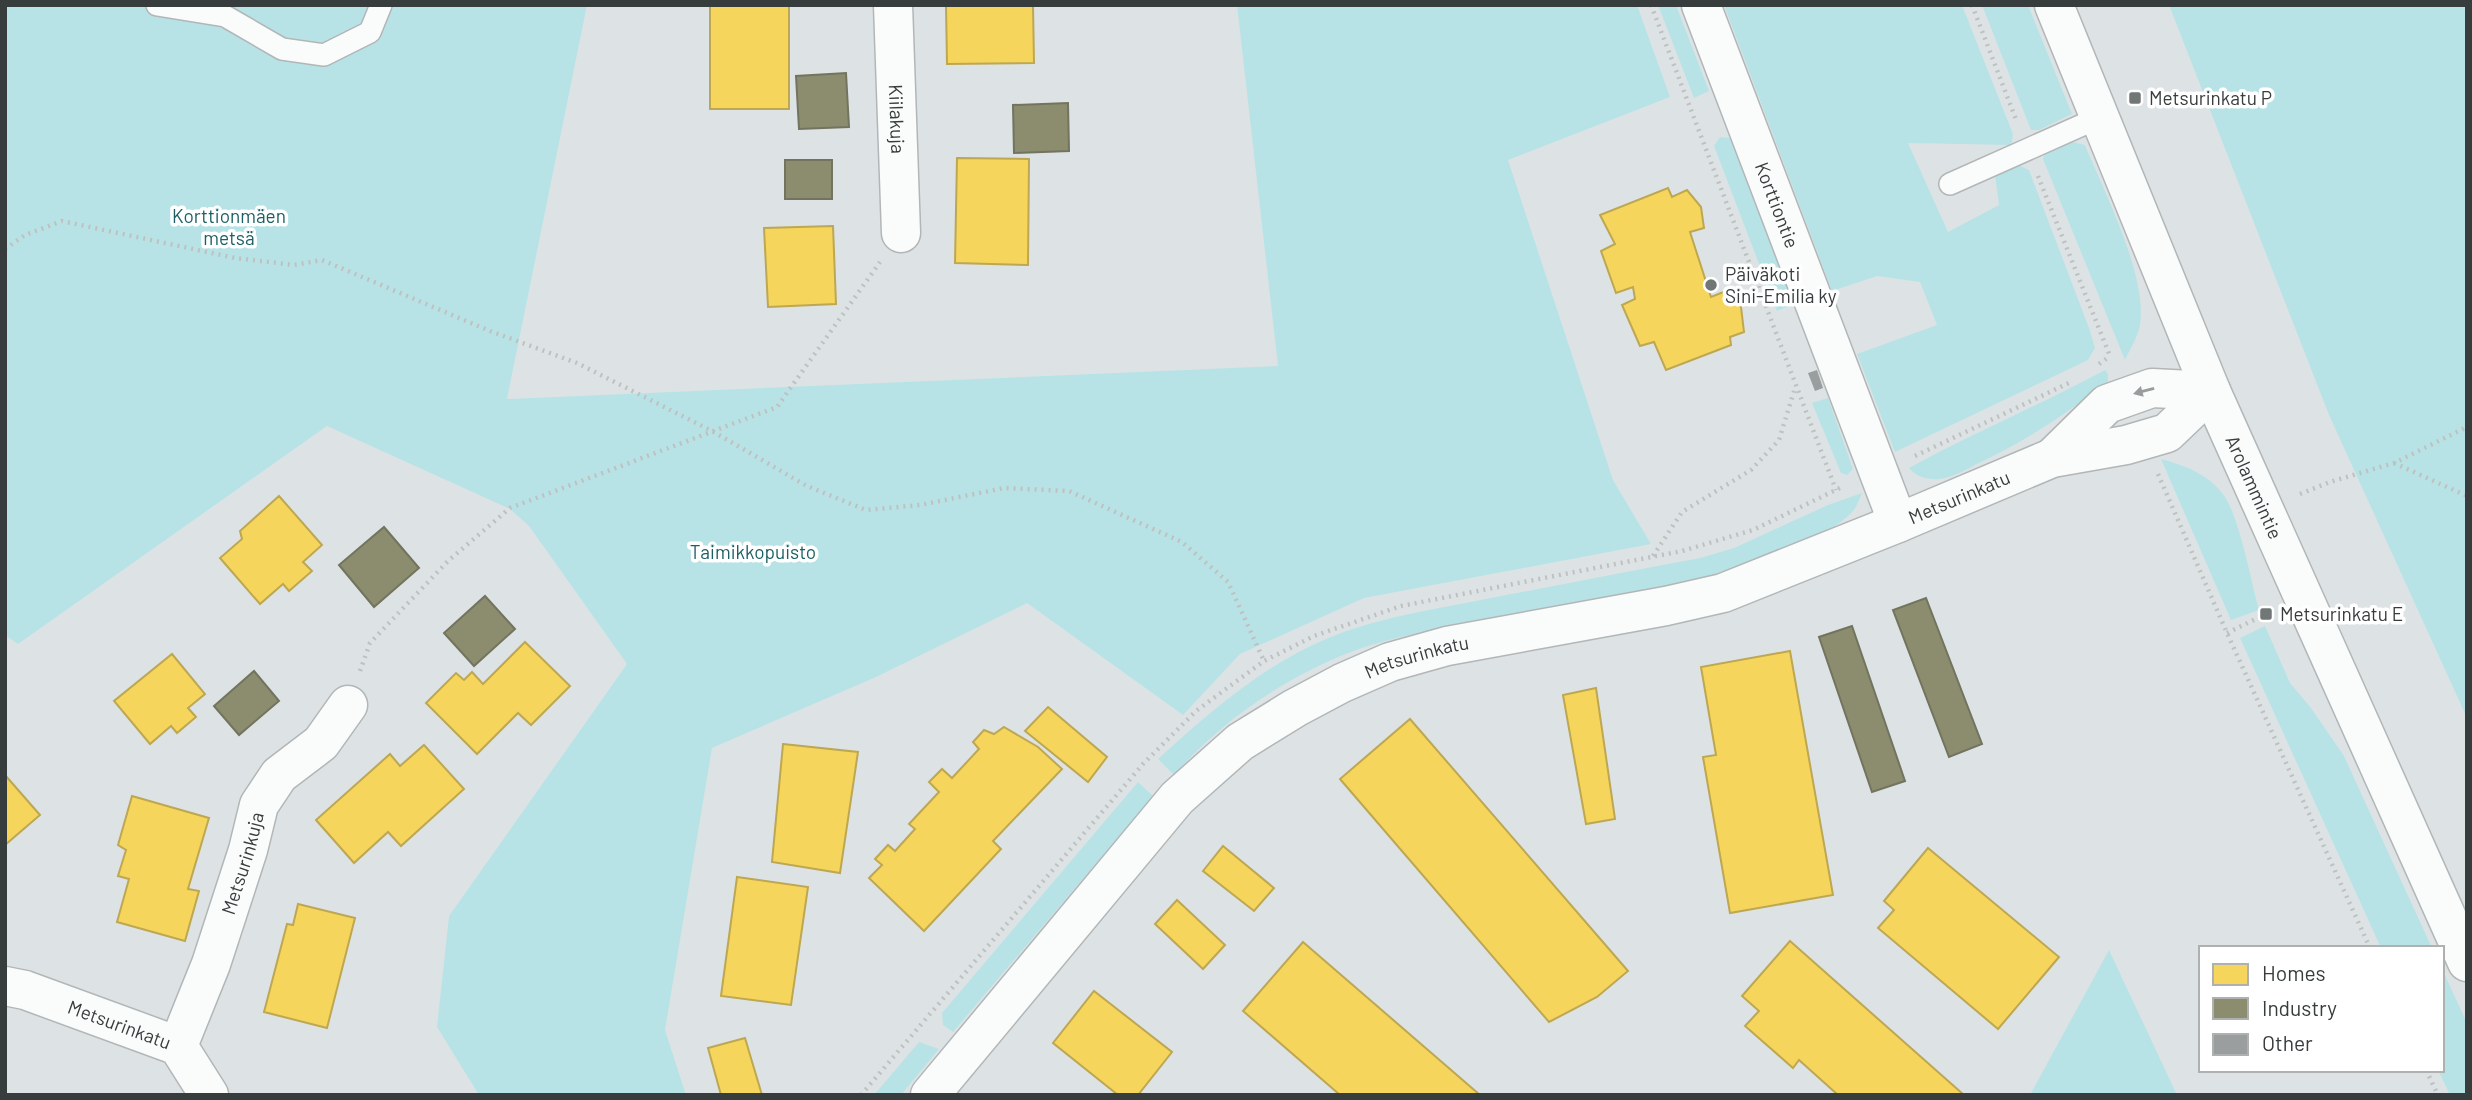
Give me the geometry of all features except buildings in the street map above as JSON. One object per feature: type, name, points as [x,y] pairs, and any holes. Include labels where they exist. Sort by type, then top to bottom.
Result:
[{"type":"street","name":"Kiilakuja","points":[[893,5],[901,233]]},
{"type":"street","name":"Korttiontie","points":[[1701,5],[1898,523]]},
{"type":"street","name":"Arolammintie","points":[[2054,5],[2211,391],[2467,962]]},
{"type":"street","name":"Metsurinkatu","points":[[2052,458],[2107,404],[2152,388],[2211,391]]},
{"type":"street","name":"Metsurinkatu","points":[[939,1092],[1177,798],[1240,741],[1295,708],[1390,662],[1447,646],[1723,593],[2052,458],[2167,433],[2211,391]]},
{"type":"street","name":"Metsurinkuja","points":[[178,1046],[211,964],[260,804],[279,775],[321,743],[348,705]]},
{"type":"street","name":"Metsurinkatu","points":[[5,986],[25,990],[178,1046],[209,1095]]},
{"type":"lane","points":[[157,5],[225,16],[282,50],[324,55],[370,32],[381,5]]},
{"type":"lane","points":[[1950,184],[2098,118]]},
{"type":"path","points":[[1651,5],[1836,490]]},
{"type":"path","points":[[1972,5],[2126,396]]},
{"type":"path","points":[[5,249],[25,235],[62,221],[235,258],[294,265],[322,260],[490,331],[577,363],[712,432],[807,486],[866,510],[920,505],[1004,488],[1069,491],[1182,542],[1228,582],[1264,661]]},
{"type":"path","points":[[348,705],[370,643],[448,561],[510,509],[777,407],[901,233]]},
{"type":"path","points":[[1652,557],[1682,512],[1751,470],[1779,440],[1795,387]]},
{"type":"path","points":[[2264,510],[2330,482],[2394,463],[2467,427]]},
{"type":"path","points":[[2143,440],[2369,946]]},
{"type":"path","points":[[2394,463],[2467,496]]},
{"type":"path","points":[[2227,633],[2266,614]]},
{"type":"path","points":[[2427,1072],[2438,1095]]},
{"type":"green space","name":"Taimikkopuisto","points":[[5,5],[587,5],[507,399],[1278,366],[1237,5],[1637,5],[1670,97],[1508,160],[1613,480],[1651,544],[1364,598],[1240,654],[1183,715],[1027,603],[876,677],[712,748],[665,1030],[686,1095],[479,1095],[437,1027],[449,916],[627,664],[529,526],[510,509],[327,426],[18,644],[5,635]]},
{"type":"green space","points":[[1658,5],[1676,5],[1709,91],[1694,98]]},
{"type":"green space","points":[[1724,5],[1962,5],[2013,134],[2012,142],[2009,145],[1908,143],[1948,232],[1999,205],[1995,175],[2018,165],[2029,170],[2089,328],[2095,348],[2088,360],[1895,452],[1857,354],[1937,325],[1920,282],[1877,276],[1832,291]]},
{"type":"green space","points":[[1982,5],[2028,5],[2072,114],[2039,130],[2031,130]]},
{"type":"green space","points":[[2169,5],[2467,5],[2467,718],[2329,415]]},
{"type":"green space","points":[[1720,137],[1730,138],[1793,304],[1777,311],[1714,146]]},
{"type":"green space","points":[[2069,141],[2085,145],[2131,259],[2141,305],[2140,325],[2125,360],[2043,159],[2046,149]]},
{"type":"green space","points":[[2105,370],[2108,382],[2077,405],[2030,436],[1964,470],[1949,477],[1935,479],[1918,476],[1909,468],[1957,443]]},
{"type":"green space","points":[[1828,398],[1853,469],[1847,475],[1841,473],[1812,403]]},
{"type":"green space","points":[[2161,459],[2195,471],[2223,494],[2239,532],[2259,610],[2231,620]]},
{"type":"green space","points":[[1862,493],[1852,512],[1824,533],[1761,560],[1721,573],[1414,634],[1374,644],[1336,658],[1269,693],[1210,739],[1174,775],[1158,759],[1258,677],[1302,650],[1346,631],[1428,610],[1700,558],[1734,548],[1828,505]]},
{"type":"green space","points":[[2265,626],[2290,683],[2344,756],[2431,946],[2380,946],[2240,638]]},
{"type":"green space","points":[[1138,782],[1153,796],[953,1032],[943,1025],[942,1013]]},
{"type":"green space","points":[[2109,950],[2177,1095],[2030,1095]]},
{"type":"green space","points":[[2444,973],[2467,1023],[2467,1095],[2450,1095],[2439,1072],[2444,1072]]},
{"type":"green space","points":[[919,1042],[939,1049],[901,1095],[874,1095]]},
{"type":"place","name":"Metsurinkatu P","points":[[2135,98]]},
{"type":"place","name":"Päiväkoti Sini-Emilia ky","points":[[1711,285]]},
{"type":"place","name":"Metsurinkatu E","points":[[2266,614]]},
{"type":"park label","name":"Korttionmäen metsä","points":[[229,227]]}]
